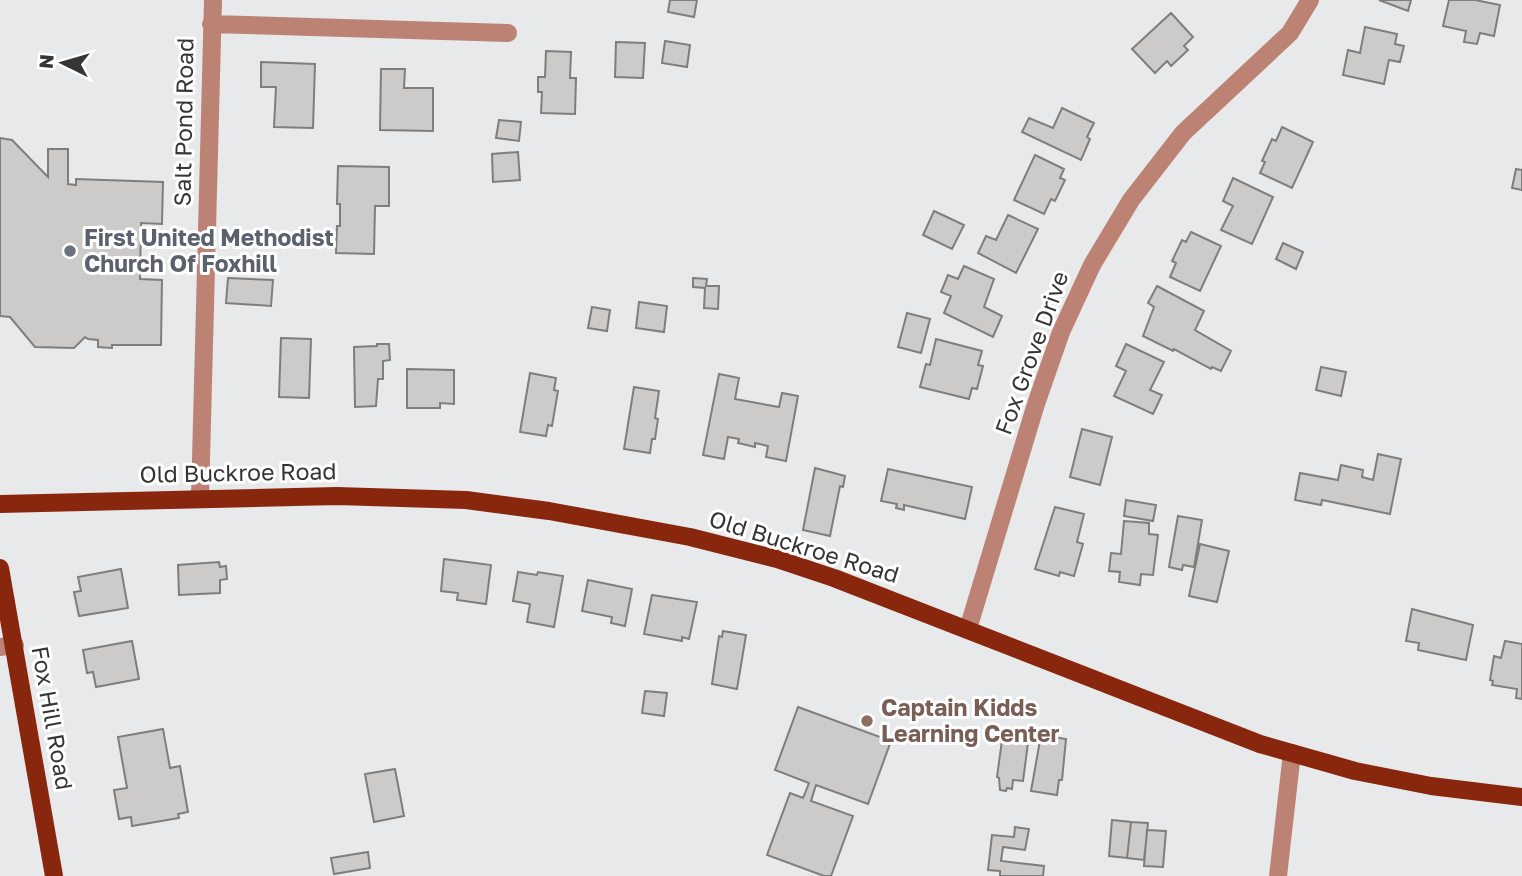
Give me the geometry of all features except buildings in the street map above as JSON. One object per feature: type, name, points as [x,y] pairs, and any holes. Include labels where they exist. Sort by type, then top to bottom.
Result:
[{"type":"main road","name":"Old Buckroe Road","points":[[0,504],[200,498],[415,497],[466,500],[549,511],[690,537],[777,559],[968,629],[1228,732],[1292,753],[1355,771],[1431,786],[1522,797]]},
{"type":"main road","name":"Fox Hill Road","points":[[0,568],[7,646],[54,876]]},
{"type":"street","name":"Salt Pond Road","points":[[200,498],[213,0]]},
{"type":"street","name":"Fox Grove Drive","points":[[968,629],[1036,404],[1061,332],[1092,265],[1132,200],[1183,133],[1290,33],[1310,0]]},
{"type":"street","points":[[211,24],[508,33]]},
{"type":"street","points":[[1278,876],[1292,753]]},
{"type":"place","name":"First United Methodist Church Of Foxhill","points":[[70,251]]},
{"type":"place","name":"Captain Kidds Learning Center","points":[[867,721]]}]
